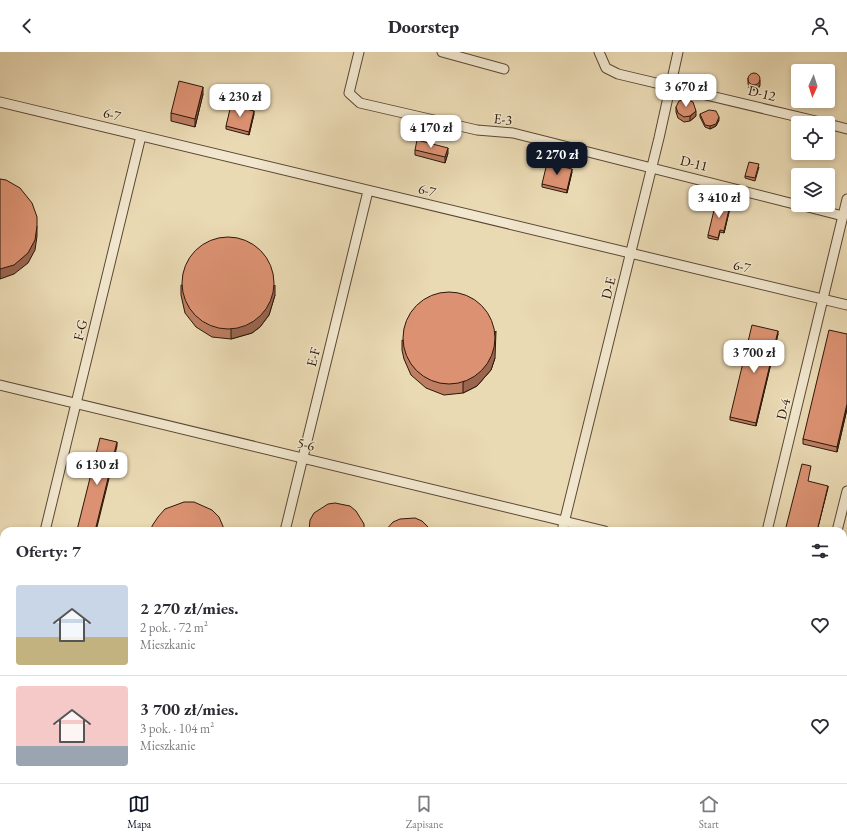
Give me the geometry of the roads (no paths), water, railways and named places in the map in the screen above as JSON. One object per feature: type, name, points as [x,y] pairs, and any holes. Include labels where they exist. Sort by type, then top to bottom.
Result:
[{"type":"lane","name":"E-3","points":[[359,52],[349,93],[360,103],[477,130],[513,133],[652,167]]},
{"type":"lane","points":[[442,52],[504,69]]},
{"type":"lane","name":"D-12","points":[[598,52],[606,68],[612,71],[796,116]]},
{"type":"lane","name":"D-E","points":[[563,527],[631,254],[678,52]]},
{"type":"lane","name":"6-7","points":[[0,102],[847,305]]},
{"type":"lane","points":[[835,126],[847,129]]},
{"type":"lane","name":"F-G","points":[[46,527],[141,136]]},
{"type":"lane","name":"D-11","points":[[652,167],[791,203]]},
{"type":"lane","name":"E-F","points":[[287,527],[368,191]]},
{"type":"lane","name":"D-4","points":[[768,527],[824,300],[847,199]]},
{"type":"lane","name":"D-11","points":[[827,212],[843,216]]},
{"type":"lane","name":"5-6","points":[[0,384],[587,527]]},
{"type":"lane","points":[[839,527],[847,491]]}]
